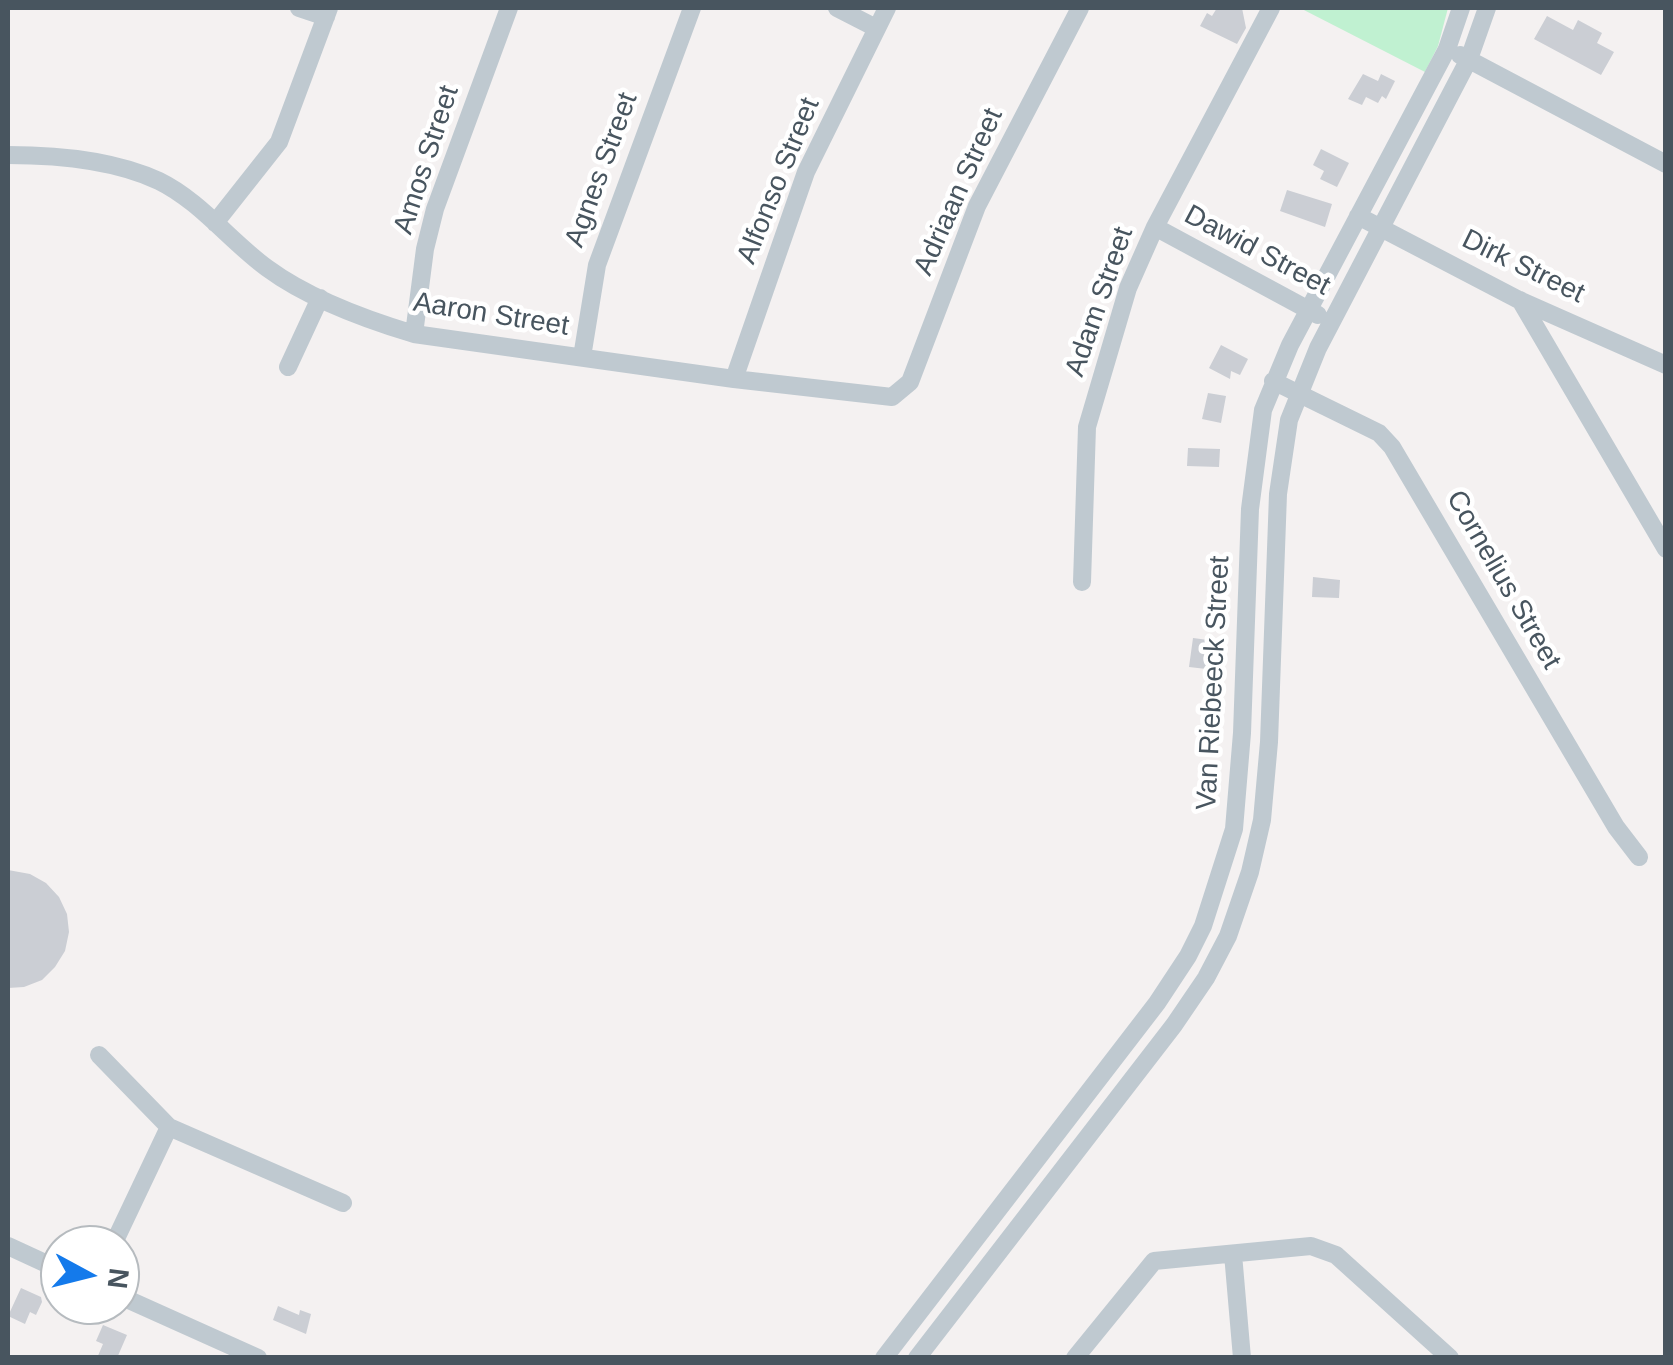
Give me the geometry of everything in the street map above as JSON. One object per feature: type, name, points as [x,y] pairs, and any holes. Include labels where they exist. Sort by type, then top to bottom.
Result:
[{"type":"street","points":[[214,223],[278,142],[327,12],[298,8]]},
{"type":"street","name":"Amos Street","points":[[414,334],[425,250],[435,209],[509,8]]},
{"type":"street","name":"Agnes Street","points":[[582,357],[602,247],[692,8]]},
{"type":"street","points":[[836,8],[876,28]]},
{"type":"street","name":"Alfonso Street","points":[[734,379],[806,172],[887,8]]},
{"type":"street","name":"Adriaan Street","points":[[892,397],[906,388],[914,374],[977,206],[1080,8]]},
{"type":"street","name":"Adam Street","points":[[1082,582],[1088,427],[1128,288],[1271,8]]},
{"type":"street","name":"Van Riebeeck Street","points":[[884,1358],[1157,1003],[1203,926],[1226,860],[1238,801],[1252,490],[1263,410],[1308,310],[1446,48],[1461,8]]},
{"type":"street","name":"Van Riebeeck Street","points":[[917,1358],[1174,1025],[1228,936],[1250,872],[1264,806],[1280,468],[1299,394],[1332,322],[1468,60],[1487,8]]},
{"type":"street","points":[[1446,48],[1666,164]]},
{"type":"street","name":"Aaron Street","points":[[8,154],[48,155],[142,174],[180,194],[267,268],[320,298],[414,334],[892,397]]},
{"type":"street","name":"Dirk Street","points":[[1358,216],[1519,300],[1666,366]]},
{"type":"street","name":"Dawid Street","points":[[1156,228],[1332,322]]},
{"type":"street","points":[[288,368],[320,298]]},
{"type":"street","points":[[1519,300],[1666,549]]},
{"type":"street","name":"Cornelius Street","points":[[1273,381],[1379,433],[1392,447],[1598,798],[1638,857]]},
{"type":"street","points":[[1203,926],[1228,936]]},
{"type":"street","points":[[99,1055],[169,1127],[344,1202]]},
{"type":"street","points":[[122,1225],[169,1127]]},
{"type":"street","points":[[8,1246],[40,1261]]},
{"type":"street","points":[[1075,1358],[1152,1262],[1311,1246],[1332,1252],[1450,1358]]},
{"type":"street","points":[[1233,1254],[1242,1358]]},
{"type":"street","points":[[140,1305],[258,1358]]},
{"type":"green space","points":[[1300,8],[1448,8],[1438,46],[1425,72]]},
{"type":"building","points":[[1217,8],[1242,8],[1246,28],[1237,44],[1200,26],[1207,13],[1212,16]]},
{"type":"building","points":[[1547,16],[1573,30],[1578,20],[1602,33],[1597,43],[1614,52],[1601,75],[1534,39]]},
{"type":"building","points":[[1363,74],[1378,81],[1381,74],[1395,81],[1386,99],[1382,96],[1378,103],[1366,97],[1362,105],[1348,99]]},
{"type":"building","points":[[1321,149],[1349,163],[1337,187],[1320,179],[1324,171],[1313,165]]},
{"type":"building","points":[[1287,190],[1332,204],[1325,227],[1280,211]]},
{"type":"building","points":[[1221,345],[1248,359],[1240,375],[1231,371],[1230,379],[1209,368]]},
{"type":"building","points":[[1208,393],[1226,396],[1221,423],[1202,419]]},
{"type":"building","points":[[1188,448],[1220,449],[1219,467],[1187,466]]},
{"type":"building","points":[[1313,577],[1340,580],[1339,598],[1312,597]]},
{"type":"building","points":[[1193,638],[1223,642],[1215,670],[1189,667]]},
{"type":"building","points":[[8,870],[30,874],[46,883],[67,914],[65,951],[42,980],[24,987],[8,988]]},
{"type":"building","points":[[21,1288],[40,1297],[36,1315],[30,1312],[25,1324],[8,1316]]},
{"type":"building","points":[[278,1306],[299,1315],[300,1310],[311,1314],[306,1334],[273,1320]]},
{"type":"building","points":[[103,1325],[127,1335],[117,1358],[97,1358],[103,1344],[96,1341]]}]
